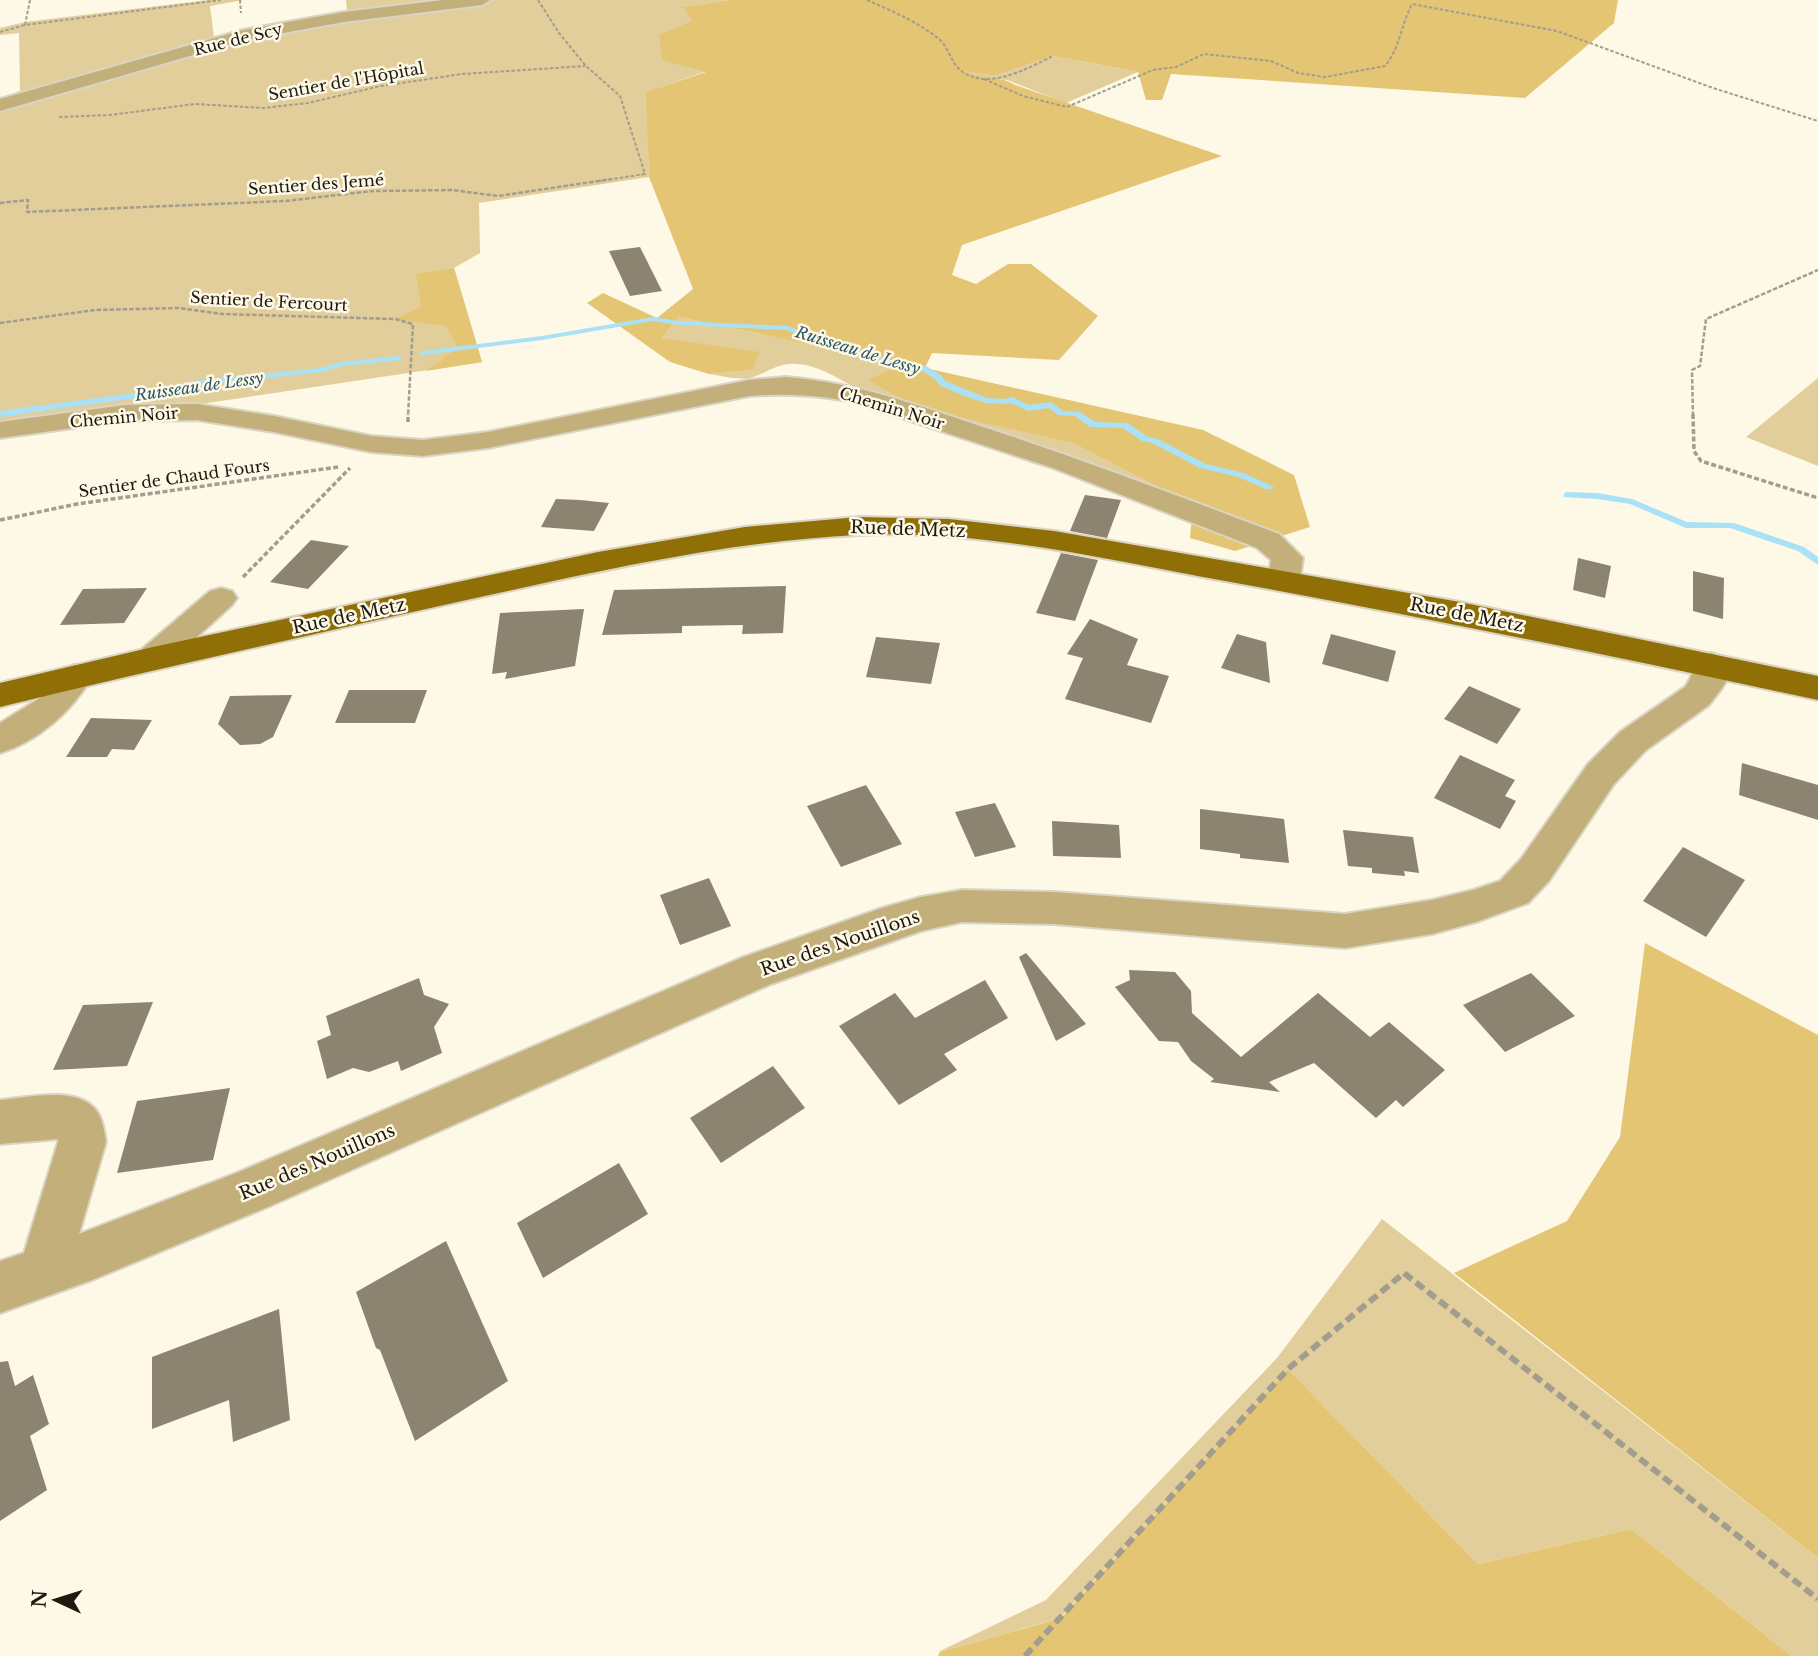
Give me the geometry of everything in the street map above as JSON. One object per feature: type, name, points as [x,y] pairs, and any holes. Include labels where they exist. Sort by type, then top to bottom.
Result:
[{"type":"main road","name":"Rue de Metz","points":[[0,695],[153,658],[598,562],[745,536],[859,526],[995,532],[1054,540],[1460,613],[1818,688]]},
{"type":"street","name":"Rue de Scy","points":[[0,105],[243,35],[344,17],[482,0]]},
{"type":"street","name":"Chemin Noir","points":[[0,430],[125,413],[197,412],[274,424],[371,444],[423,448],[488,440],[749,388],[786,385],[823,388],[859,395],[1063,462],[1268,541],[1287,558],[1284,580]]},
{"type":"street","points":[[153,658],[221,598]]},
{"type":"street","name":"Rue des Nouillons","points":[[22,1279],[253,1190],[756,971],[882,925],[921,914],[962,906],[1028,907],[1345,930],[1385,926],[1476,906],[1514,892],[1535,870],[1601,774],[1633,741],[1698,696],[1710,680],[1711,666]]},
{"type":"street","points":[[0,740],[52,707],[75,677]]},
{"type":"street","points":[[0,1122],[60,1117],[75,1120],[82,1142],[77,1164],[22,1279]]},
{"type":"path","points":[[25,24],[30,0]]},
{"type":"path","points":[[0,32],[25,24],[221,0]]},
{"type":"path","points":[[538,0],[559,33],[586,66]]},
{"type":"path","points":[[867,0],[903,16],[947,47],[960,70],[995,86],[1055,106],[1067,107],[1153,70],[1176,67],[1204,54],[1271,61],[1309,75],[1336,76],[1369,71],[1385,66],[1394,58],[1401,26],[1411,2],[1557,31],[1713,88],[1818,121]]},
{"type":"path","points":[[984,79],[1000,77],[1053,56]]},
{"type":"path","name":"Sentier de l'Hôpital","points":[[110,115],[195,104],[263,107],[308,103],[381,86],[462,74],[586,66]]},
{"type":"path","name":"Sentier des Jemé","points":[[0,203],[28,200],[27,212],[285,201],[373,191],[452,190],[498,196],[645,174],[620,96],[586,66]]},
{"type":"path","points":[[1818,270],[1706,319],[1700,366],[1692,370],[1694,451],[1701,461],[1818,498]]},
{"type":"path","name":"Sentier de Fercourt","points":[[0,323],[95,310],[179,308],[222,314],[395,319],[413,324],[407,446]]},
{"type":"path","name":"Sentier de Chaud Fours","points":[[0,520],[77,504],[352,465],[221,598]]},
{"type":"path","points":[[1025,1656],[1288,1368],[1404,1273],[1818,1599]]},
{"type":"shaded area","points":[[208,0],[243,0],[210,6],[214,38],[347,13],[346,0],[729,0],[684,7],[692,21],[707,71],[647,92],[649,177],[479,203],[480,253],[454,268],[482,362],[0,434],[0,98],[20,91],[19,33],[0,35],[0,28],[25,22]]},
{"type":"shaded area","points":[[729,0],[1618,0],[1614,23],[1525,98],[1171,74],[1162,100],[1146,100],[1138,72],[1053,56],[995,76],[964,71],[1009,82],[1222,156],[962,245],[952,275],[976,284],[1008,264],[1031,264],[1098,316],[1059,360],[932,353],[925,368],[1203,430],[1294,475],[1310,527],[1235,551],[1190,538],[1193,505],[1074,443],[914,407],[868,380],[903,364],[679,317],[662,338],[759,352],[753,370],[709,374],[670,362],[587,303],[603,293],[657,318],[693,289],[649,177],[646,92],[706,72],[662,60],[659,35],[692,21],[683,7]]},
{"type":"shaded area","points":[[1053,56],[1138,72],[1066,103],[1007,80],[976,77],[960,70],[995,76]]},
{"type":"shaded area","points":[[454,268],[482,362],[426,371],[458,348],[446,326],[395,319],[421,307],[416,274]]},
{"type":"shaded area","points":[[679,317],[905,364],[869,380],[914,407],[1074,442],[1194,505],[859,390],[813,367],[783,365],[742,379],[709,374],[753,370],[662,338]]},
{"type":"shaded area","points":[[1818,378],[1818,466],[1746,437]]},
{"type":"shaded area","points":[[1645,943],[1818,1035],[1818,1558],[1454,1273],[1567,1221],[1620,1137]]},
{"type":"shaded area","points":[[1382,1219],[1818,1558],[1818,1656],[1792,1656],[1631,1529],[1478,1564],[1288,1369],[1060,1618],[940,1652],[938,1656],[940,1651],[1046,1600],[1277,1358]]},
{"type":"shaded area","points":[[1288,1369],[1478,1564],[1631,1529],[1792,1656],[938,1656],[940,1652],[1061,1618]]},
{"type":"building","points":[[640,247],[662,291],[630,296],[609,251]]},
{"type":"building","points":[[1085,495],[1121,500],[1107,538],[1070,531]]},
{"type":"building","points":[[556,499],[609,503],[594,531],[541,527]]},
{"type":"building","points":[[311,540],[349,546],[308,589],[270,582]]},
{"type":"building","points":[[1061,553],[1098,560],[1075,621],[1036,613]]},
{"type":"building","points":[[1578,558],[1611,566],[1605,598],[1573,590]]},
{"type":"building","points":[[1693,571],[1724,578],[1723,619],[1693,611]]},
{"type":"building","points":[[786,586],[783,633],[742,634],[743,625],[682,626],[682,633],[602,635],[614,590]]},
{"type":"building","points":[[147,588],[124,623],[60,625],[83,589]]},
{"type":"building","points":[[584,609],[575,666],[505,679],[507,672],[492,674],[500,613]]},
{"type":"building","points":[[1090,619],[1138,639],[1127,665],[1169,676],[1151,723],[1065,699],[1083,658],[1067,654]]},
{"type":"building","points":[[1237,634],[1266,642],[1270,683],[1221,668]]},
{"type":"building","points":[[1331,634],[1396,651],[1388,682],[1322,664]]},
{"type":"building","points":[[876,637],[940,643],[931,684],[866,677]]},
{"type":"building","points":[[1469,686],[1521,709],[1497,744],[1444,719]]},
{"type":"building","points":[[349,690],[427,690],[415,723],[335,723]]},
{"type":"building","points":[[292,695],[273,737],[260,744],[240,745],[218,724],[230,696]]},
{"type":"building","points":[[91,718],[152,720],[134,750],[112,749],[107,757],[66,757]]},
{"type":"building","points":[[1460,755],[1515,780],[1505,796],[1516,801],[1500,829],[1434,798]]},
{"type":"building","points":[[1742,763],[1818,785],[1818,820],[1739,795]]},
{"type":"building","points":[[866,785],[902,844],[841,867],[807,806]]},
{"type":"building","points":[[995,803],[1016,847],[975,857],[955,812]]},
{"type":"building","points":[[1200,809],[1284,819],[1289,863],[1240,858],[1240,854],[1200,849]]},
{"type":"building","points":[[1052,821],[1119,825],[1121,858],[1053,856]]},
{"type":"building","points":[[1343,830],[1413,837],[1419,873],[1404,871],[1405,876],[1372,873],[1372,868],[1348,866]]},
{"type":"building","points":[[1683,847],[1745,880],[1706,937],[1643,901]]},
{"type":"building","points":[[709,878],[731,926],[680,945],[660,895]]},
{"type":"building","points":[[1026,953],[1086,1024],[1056,1041],[1019,957]]},
{"type":"building","points":[[1129,970],[1175,972],[1191,991],[1192,1013],[1241,1057],[1318,993],[1370,1037],[1389,1022],[1445,1070],[1403,1107],[1396,1100],[1376,1118],[1314,1063],[1269,1082],[1280,1092],[1210,1082],[1214,1079],[1191,1061],[1178,1042],[1159,1041],[1115,987],[1130,980]]},
{"type":"building","points":[[1531,973],[1575,1016],[1505,1052],[1463,1005]]},
{"type":"building","points":[[419,978],[424,995],[449,1004],[434,1027],[442,1053],[401,1071],[398,1061],[369,1072],[353,1068],[327,1079],[317,1041],[331,1035],[326,1016]]},
{"type":"building","points":[[985,980],[1008,1018],[944,1054],[957,1070],[899,1105],[839,1026],[895,993],[915,1018]]},
{"type":"building","points":[[153,1002],[127,1066],[53,1070],[83,1005]]},
{"type":"building","points":[[773,1066],[805,1108],[721,1163],[690,1118]]},
{"type":"building","points":[[230,1088],[213,1160],[117,1173],[137,1101]]},
{"type":"building","points":[[619,1163],[648,1214],[543,1278],[517,1223]]},
{"type":"building","points":[[446,1241],[508,1381],[415,1441],[356,1292]]},
{"type":"building","points":[[279,1309],[290,1420],[233,1442],[229,1400],[152,1429],[152,1357]]},
{"type":"building","points":[[8,1361],[15,1386],[33,1375],[49,1424],[30,1436],[47,1490],[0,1521],[0,1362]]},
{"type":"waterway","name":"Ruisseau de Lessy","points":[[423,353],[542,338],[653,319],[679,323],[787,328],[903,366],[923,368],[942,383],[986,401],[1012,400],[1028,408],[1051,405],[1061,413],[1077,414],[1093,425],[1125,425],[1145,439],[1155,441],[1203,466],[1241,475],[1269,487]]},
{"type":"waterway","name":"Ruisseau de Lessy","points":[[0,414],[179,389],[193,384],[321,370],[342,364],[398,358]]},
{"type":"waterway","name":"Ruisseau de Lessy","points":[[1567,495],[1597,496],[1632,502],[1686,525],[1731,525],[1801,549],[1818,562]]}]
